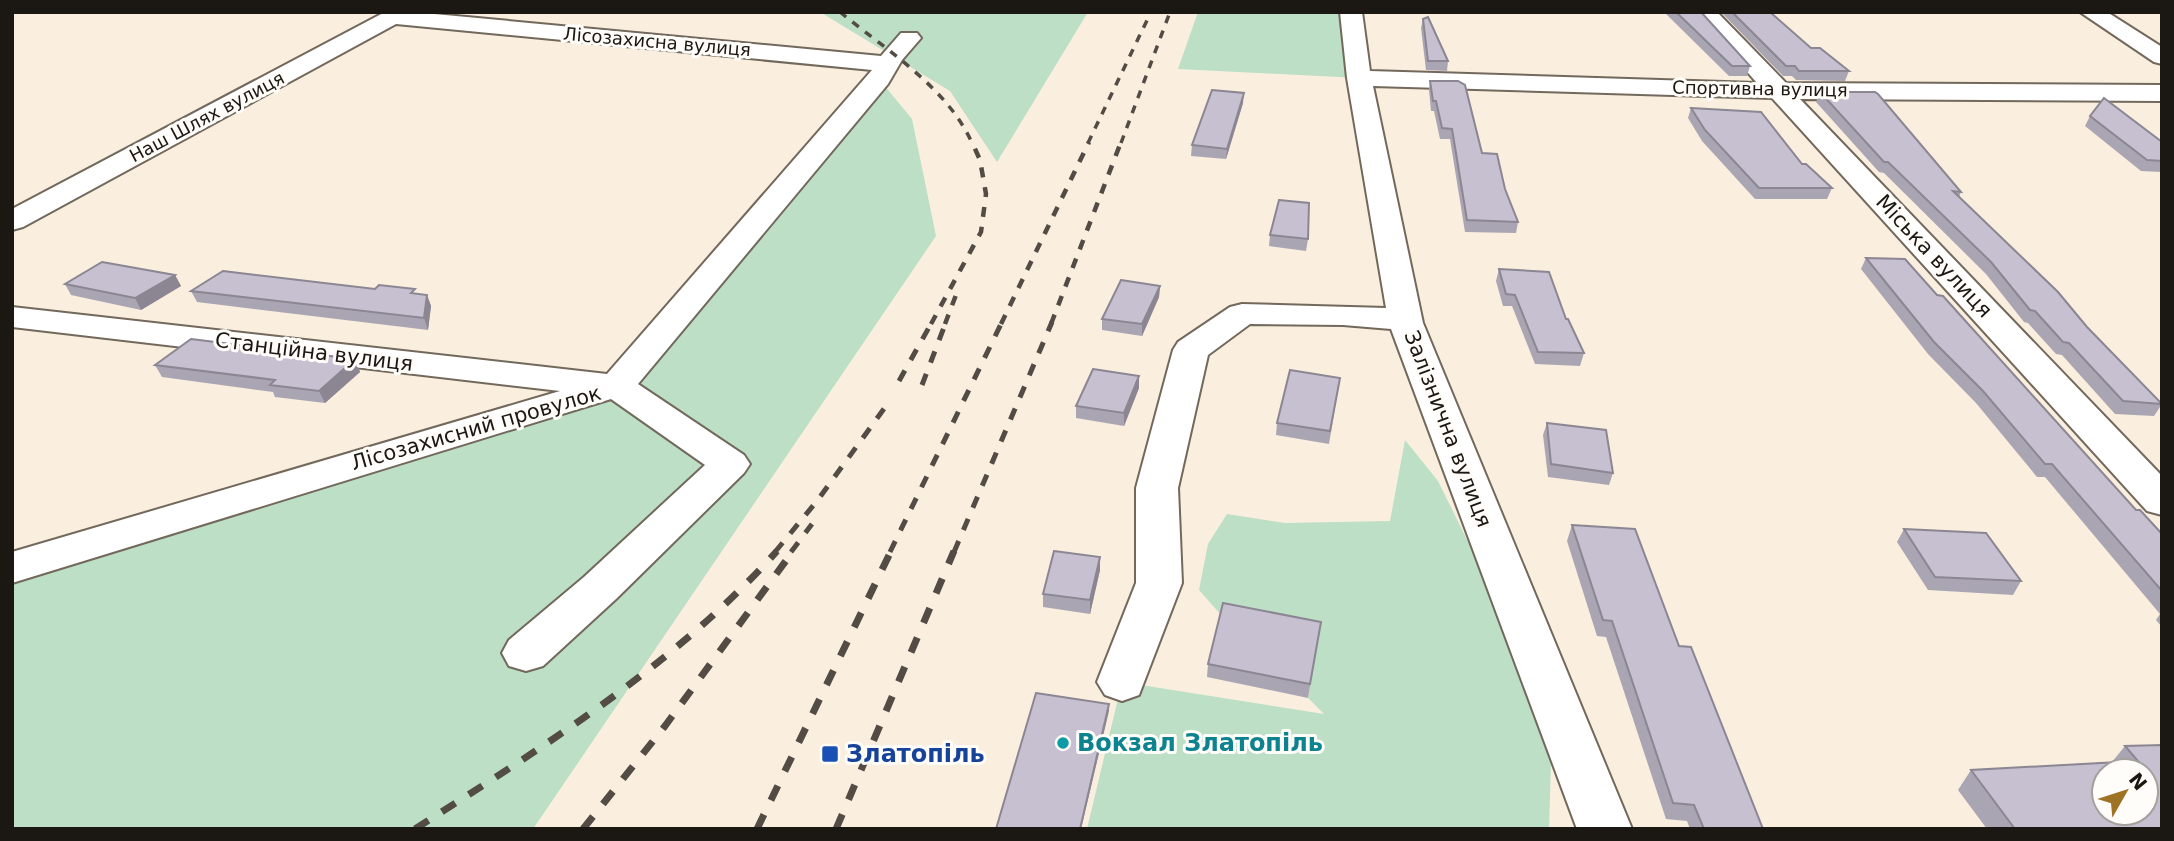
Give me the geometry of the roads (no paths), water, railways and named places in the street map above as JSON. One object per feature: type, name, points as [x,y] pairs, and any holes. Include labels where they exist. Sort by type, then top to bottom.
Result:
[{"type":"street","name":"Залізнична вулиця","points":[[1350,12],[1359,78],[1406,320],[1605,829]]},
{"type":"street","name":"Міська вулиця","points":[[1705,12],[2162,501]]},
{"type":"street","points":[[2091,12],[2162,57]]},
{"type":"street","name":"Лісозахисна вулиця","points":[[397,14],[888,64]]},
{"type":"street","name":"Наш Шлях вулиця","points":[[12,221],[397,14]]},
{"type":"street","points":[[888,64],[909,38]]},
{"type":"street","name":"Лісозахисний провулок","points":[[12,568],[616,386],[879,79],[888,64]]},
{"type":"street","name":"Спортивна вулиця","points":[[1359,78],[1779,91],[2162,93]]},
{"type":"street","points":[[1122,682],[1159,583],[1157,488],[1191,350],[1242,314],[1343,315],[1406,320]]},
{"type":"street","name":"Станційна вулиця","points":[[12,317],[616,386]]},
{"type":"street","points":[[526,653],[600,588],[730,464],[616,386]]},
{"type":"railway","points":[[840,12],[931,87],[961,123],[972,143]]},
{"type":"railway","points":[[1088,143],[1151,12]]},
{"type":"railway","points":[[1121,143],[1170,12]]},
{"type":"railway","points":[[931,324],[981,232],[986,194],[980,160],[972,142]]},
{"type":"railway","points":[[1001,324],[1089,142]]},
{"type":"railway","points":[[1051,324],[1121,142]]},
{"type":"railway","points":[[945,324],[959,287]]},
{"type":"railway","points":[[899,381],[932,322]]},
{"type":"railway","points":[[922,385],[946,322]]},
{"type":"railway","points":[[890,552],[1002,322]]},
{"type":"railway","points":[[954,552],[1052,322]]},
{"type":"railway","points":[[775,552],[817,501],[886,406]]},
{"type":"railway","points":[[791,552],[812,524]]},
{"type":"railway","points":[[415,829],[606,702],[695,631],[777,551]]},
{"type":"railway","points":[[583,829],[665,726],[793,551]]},
{"type":"railway","points":[[757,829],[891,551]]},
{"type":"railway","points":[[836,829],[954,551]]},
{"type":"place","name":"Вокзал Златопіль","points":[[1063,743]]},
{"type":"place","name":"Златопіль","points":[[830,754]]}]
